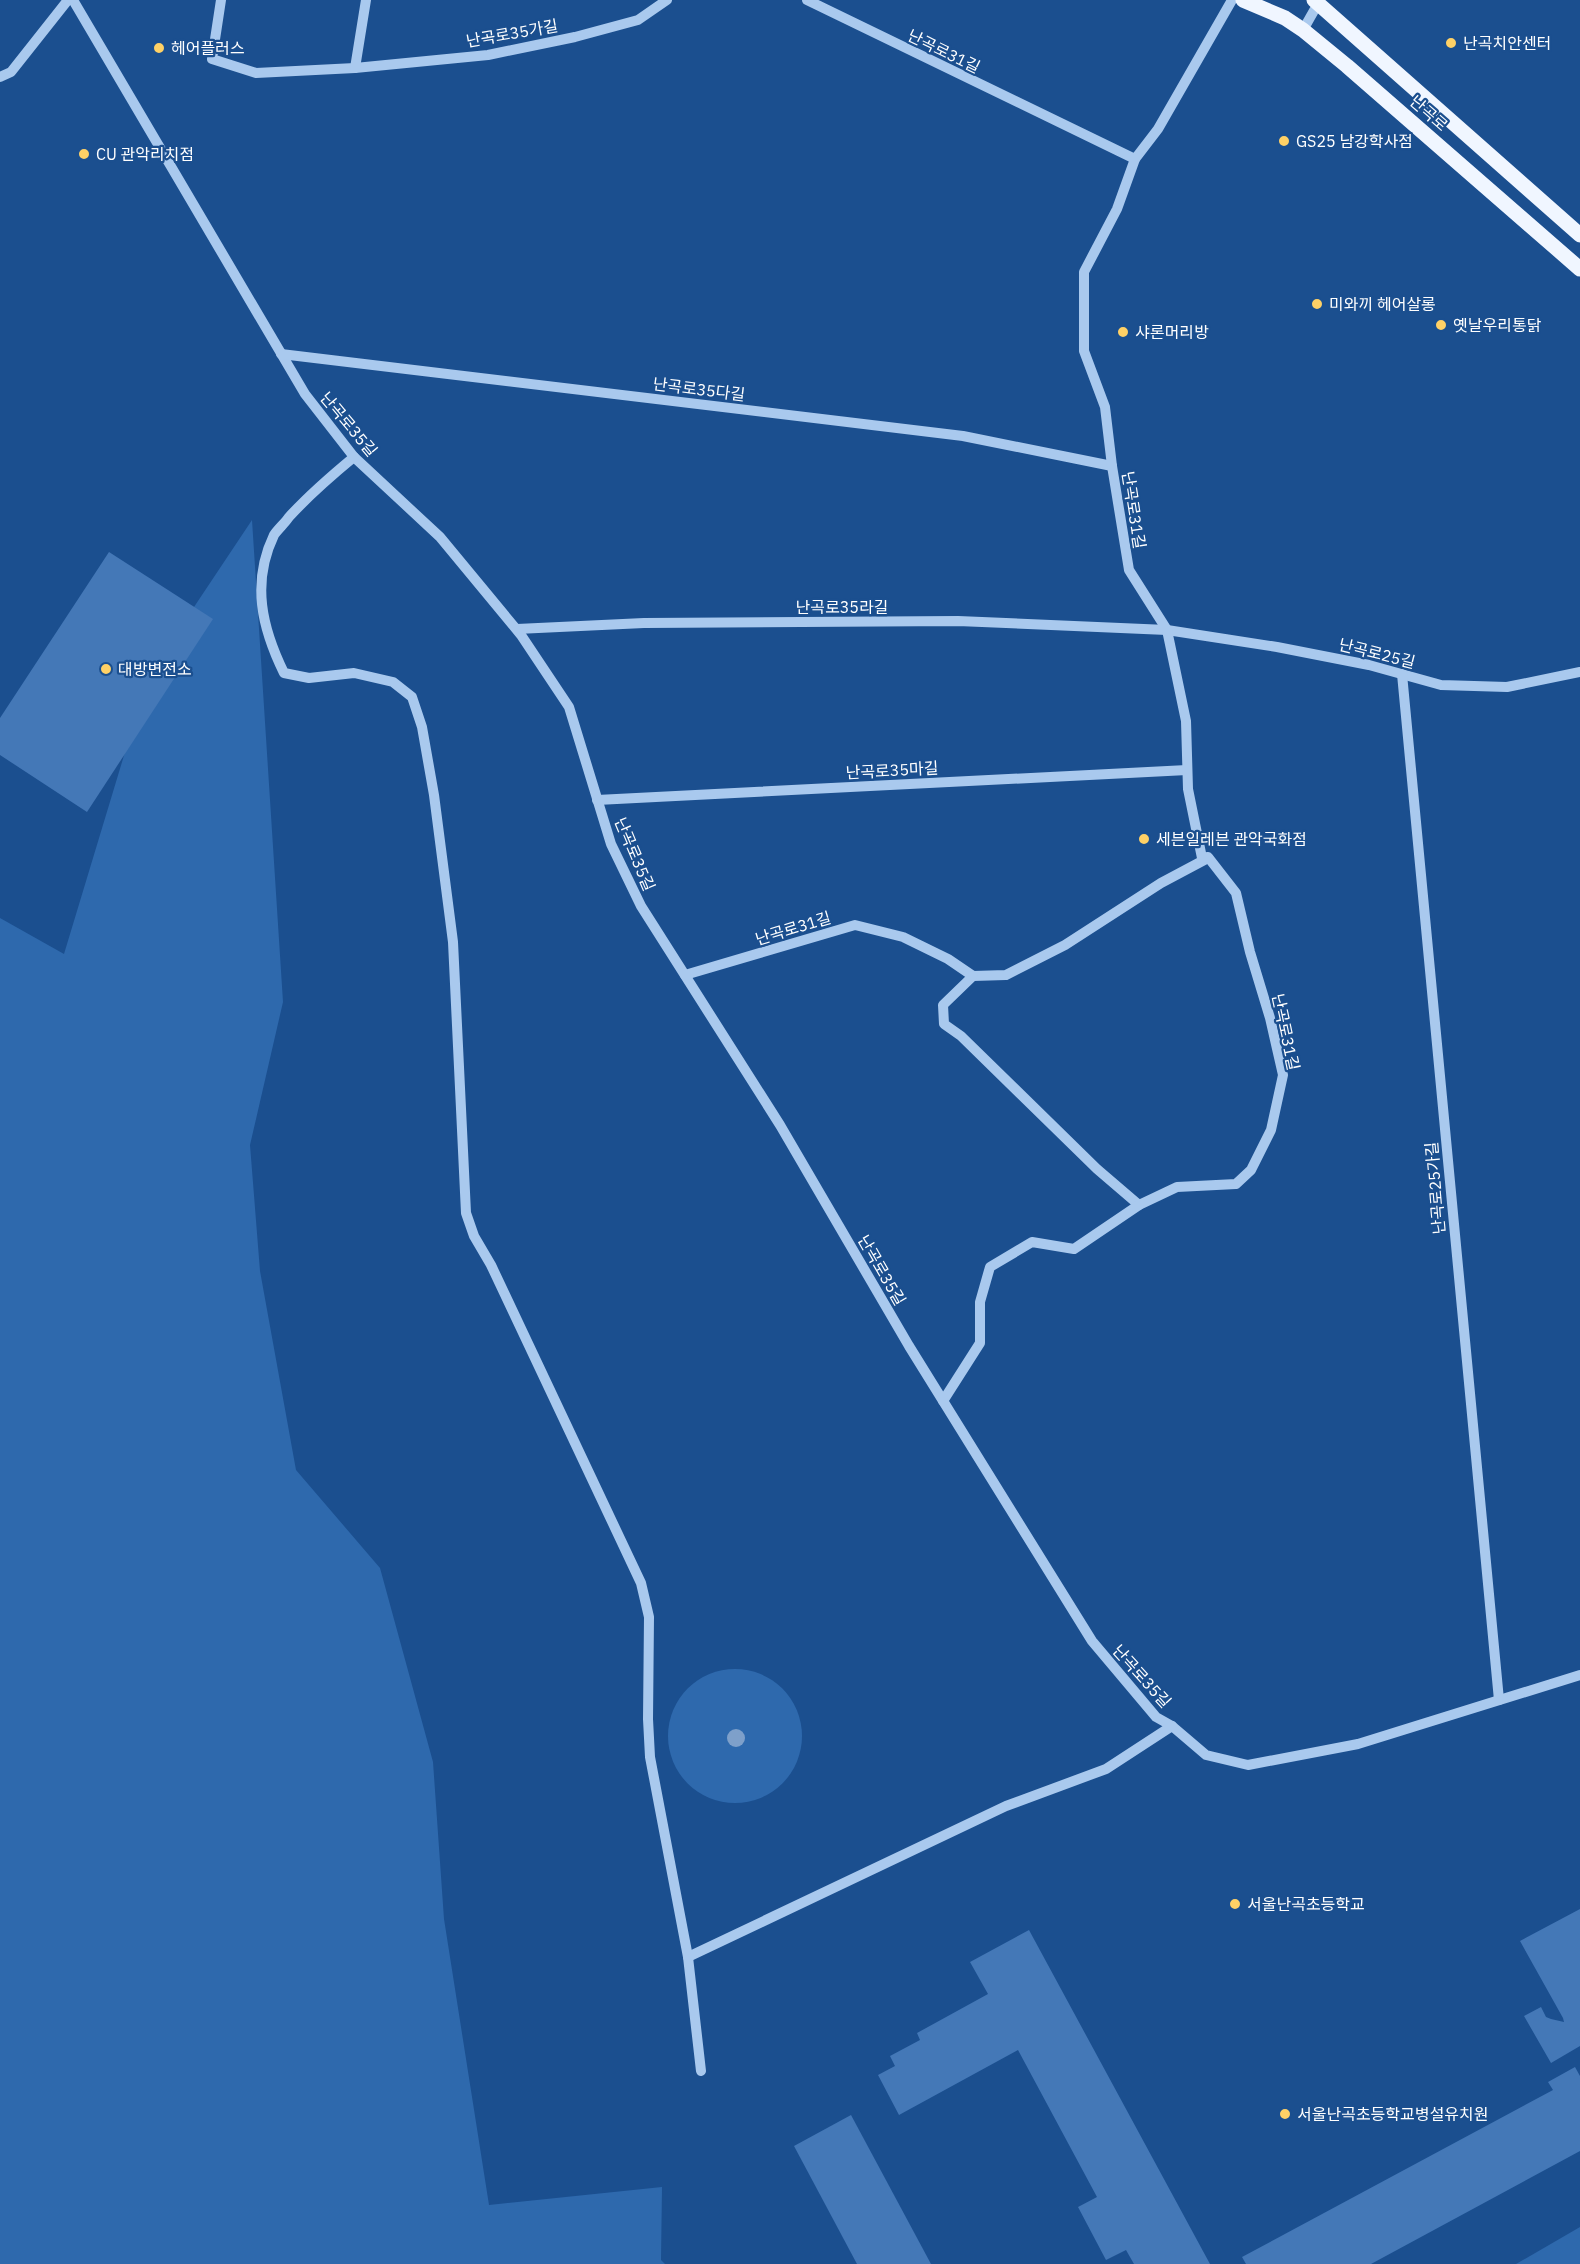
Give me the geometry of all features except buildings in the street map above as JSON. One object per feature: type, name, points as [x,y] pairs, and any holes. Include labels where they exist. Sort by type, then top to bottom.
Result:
[{"type":"main road","name":"난곡로","points":[[1244,0],[1285,18],[1303,30],[1578,262]]},
{"type":"main road","name":"난곡로","points":[[1318,1],[1580,235]]},
{"type":"street","points":[[0,77],[11,72],[68,0]]},
{"type":"street","name":"난곡로35길","points":[[73,0],[304,394],[354,457],[440,537],[517,629],[569,707],[611,844],[641,906],[780,1125],[943,1401],[1092,1641],[1156,1717],[1172,1726],[1206,1755],[1248,1765],[1358,1744],[1580,1675]]},
{"type":"street","name":"난곡로35가길","points":[[220,0],[212,59],[256,73],[355,68],[488,55],[575,37],[638,20],[667,0]]},
{"type":"street","points":[[355,68],[366,0]]},
{"type":"street","name":"난곡로31길","points":[[943,1401],[980,1343],[980,1302],[990,1267],[1032,1242],[1074,1249],[1138,1205],[1177,1187],[1236,1184],[1251,1170],[1271,1130],[1283,1075],[1236,893],[1208,857],[1202,858],[1188,789],[1186,721],[1167,630],[1129,570],[1105,407],[1084,351],[1084,272],[1117,208],[1134,159],[1158,129],[1232,0]]},
{"type":"street","name":"난곡로31길","points":[[807,1],[1134,159]]},
{"type":"street","points":[[1303,30],[1318,1]]},
{"type":"street","name":"난곡로35다길","points":[[281,354],[963,436],[1112,466]]},
{"type":"street","points":[[354,457],[312,492],[275,534],[262,571],[260,600],[269,642],[284,673],[309,678],[354,673],[393,682],[412,697],[422,727],[434,795],[453,942],[466,1213],[474,1236],[491,1265],[641,1582],[649,1617],[650,1757],[688,1957],[701,2071]]},
{"type":"street","name":"난곡로35라길","points":[[517,629],[644,623],[958,621],[1167,630]]},
{"type":"street","name":"난곡로25길","points":[[1167,630],[1277,646],[1369,665],[1441,685],[1507,687],[1580,672]]},
{"type":"street","name":"난곡로25가길","points":[[1402,674],[1498,1700]]},
{"type":"street","name":"난곡로35마길","points":[[597,800],[1187,770]]},
{"type":"street","points":[[1138,1205],[960,1036],[944,1024],[943,1005],[973,976],[1006,975],[1065,945],[1161,883],[1208,857]]},
{"type":"street","name":"난곡로31길","points":[[685,975],[855,925],[903,937],[948,959],[973,976]]},
{"type":"street","name":"난곡로35길","points":[[688,1957],[1006,1806],[1106,1769],[1172,1726]]},
{"type":"shaded area","points":[[252,520],[283,1002],[250,1145],[260,1271],[296,1470],[380,1568],[433,1762],[444,1919],[489,2205],[662,2187],[661,2260],[665,2264],[0,2264],[0,918],[64,954],[148,676]]},
{"type":"shaded area","points":[[735,1669],[760,1674],[782,1689],[797,1711],[802,1736],[797,1761],[782,1783],[760,1798],[735,1803],[710,1798],[688,1783],[673,1761],[668,1736],[673,1711],[688,1689],[710,1674]]},
{"type":"shaded area","points":[[1580,2227],[1580,2264],[1516,2264]]},
{"type":"place","name":"난곡치안센터","points":[[1451,43]]},
{"type":"place","name":"헤어플러스","points":[[159,48]]},
{"type":"place","name":"GS25 남강학사점","points":[[1284,141]]},
{"type":"place","name":"CU 관악리치점","points":[[84,154]]},
{"type":"place","name":"미와끼 헤어살롱","points":[[1317,304]]},
{"type":"place","name":"옛날우리통닭","points":[[1441,325]]},
{"type":"place","name":"샤론머리방","points":[[1123,332]]},
{"type":"place","name":"대방변전소","points":[[106,669]]},
{"type":"place","name":"세븐일레븐 관악국화점","points":[[1144,839]]},
{"type":"place","name":"서울난곡초등학교","points":[[1235,1904]]},
{"type":"place","name":"서울난곡초등학교병설유치원","points":[[1285,2114]]}]
